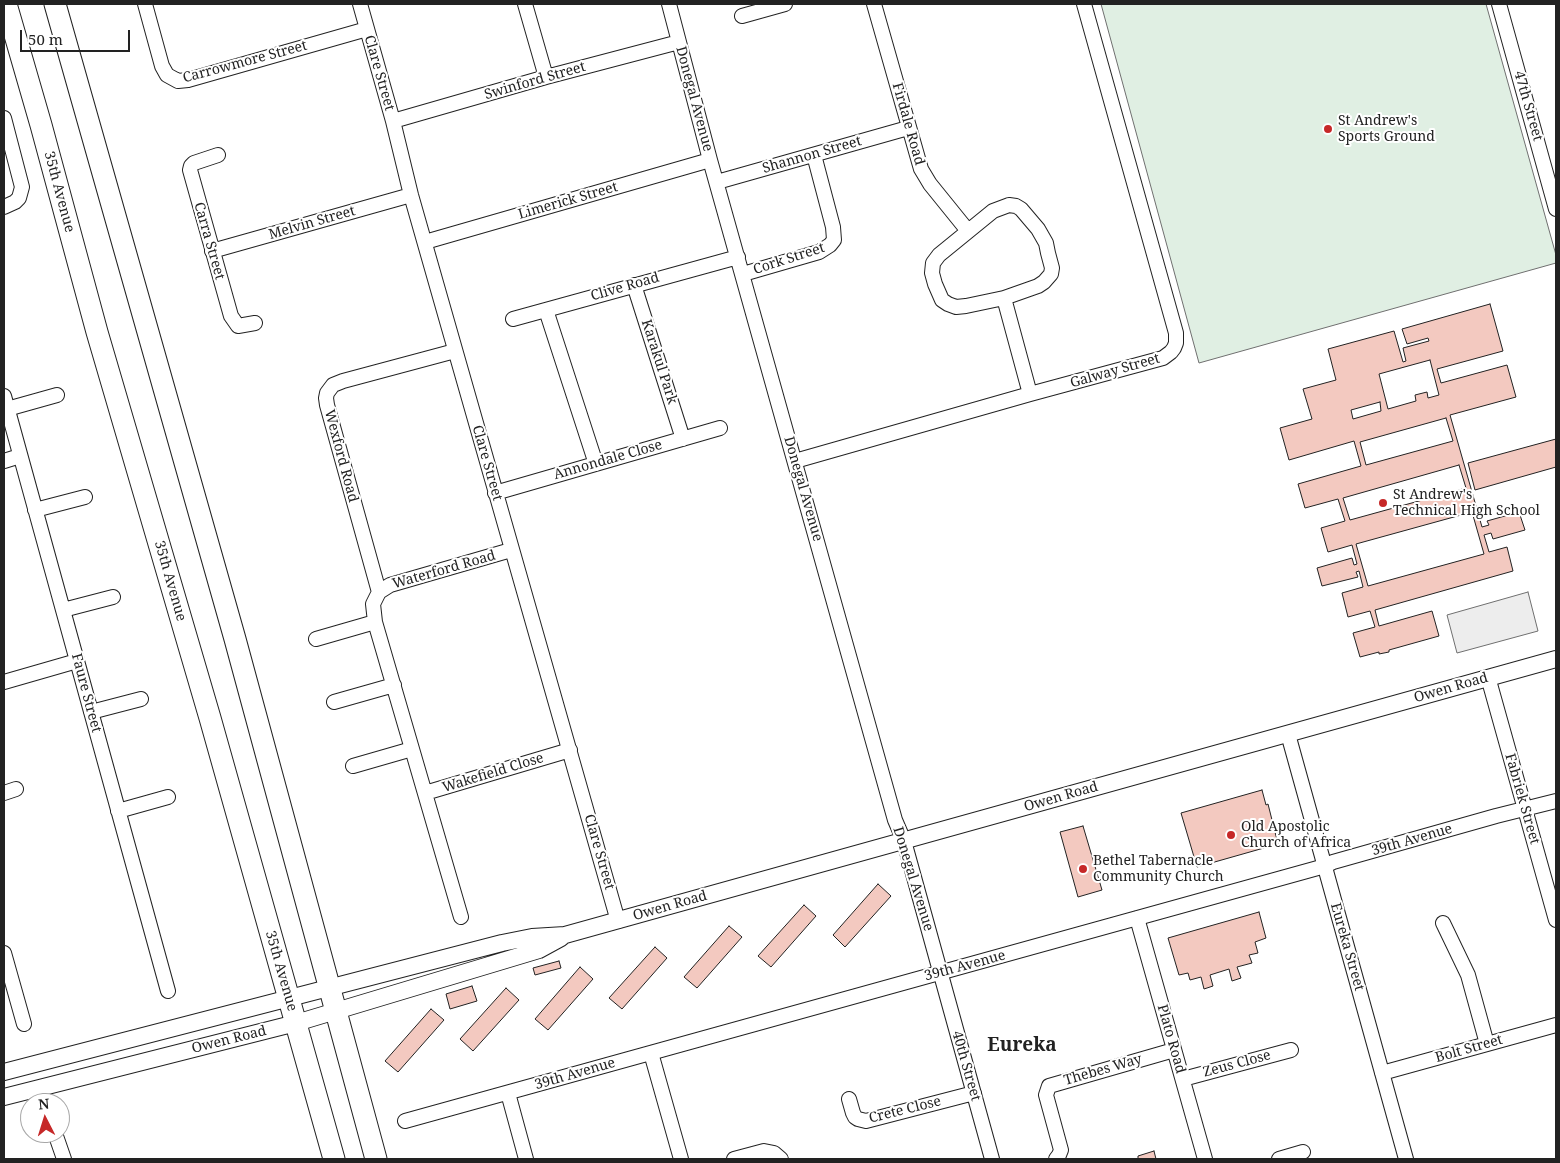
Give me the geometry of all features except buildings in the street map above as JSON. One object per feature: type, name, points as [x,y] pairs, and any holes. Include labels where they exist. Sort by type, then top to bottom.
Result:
[{"type":"main road","name":"35th Avenue","points":[[6,4],[100,341],[210,718],[334,1159]]},
{"type":"main road","points":[[55,4],[235,639],[376,1159]]},
{"type":"street","name":"Carrowmore Street","points":[[145,4],[162,66],[167,75],[178,81],[188,80],[367,29]]},
{"type":"street","name":"Clare Street","points":[[360,4],[393,121],[411,195],[618,921]]},
{"type":"street","points":[[525,4],[546,77]]},
{"type":"street","name":"Donegal Avenue","points":[[669,4],[710,160],[895,820],[904,841],[940,973]]},
{"type":"street","points":[[742,16],[785,4]]},
{"type":"street","name":"Firdale Road","points":[[874,4],[908,128],[924,176],[968,231]]},
{"type":"street","name":"Galway Street","points":[[795,461],[1162,358],[1171,352],[1176,343],[1176,333],[1084,4]]},
{"type":"street","name":"47th Street","points":[[1499,4],[1556,209]]},
{"type":"street","name":"Swinford Street","points":[[393,121],[546,77],[679,42]]},
{"type":"street","points":[[4,118],[21,181],[22,193],[15,202],[4,207]]},
{"type":"street","name":"Shannon Street","points":[[717,182],[908,128]]},
{"type":"street","name":"Carra Street","points":[[218,155],[194,163],[190,170],[231,316],[238,326],[254,323]]},
{"type":"street","name":"Cork Street","points":[[742,274],[819,252],[830,246],[834,240],[833,227],[814,155]]},
{"type":"street","name":"Limerick Street","points":[[425,242],[710,160]]},
{"type":"street","name":"Melvin Street","points":[[212,251],[411,195]]},
{"type":"street","points":[[1009,205],[1021,208],[1042,234],[1052,268],[1051,274],[1038,286],[1004,298],[966,306],[956,307],[948,304],[939,295],[932,274],[933,263],[939,255],[968,231],[993,210],[1009,205]]},
{"type":"street","name":"Clive Road","points":[[514,319],[738,257]]},
{"type":"street","name":"Karakul Park","points":[[634,285],[683,439]]},
{"type":"street","points":[[1004,298],[1030,394]]},
{"type":"street","points":[[546,310],[596,464]]},
{"type":"street","name":"Wexford Road","points":[[379,592],[327,405],[327,393],[333,385],[343,381],[455,351]]},
{"type":"street","points":[[6,402],[57,395]]},
{"type":"street","name":"Faure Street","points":[[6,402],[168,991]]},
{"type":"street","name":"Annondale Close","points":[[495,492],[720,428]]},
{"type":"street","points":[[4,461],[20,456]]},
{"type":"street","points":[[35,510],[85,497]]},
{"type":"street","name":"Waterford Road","points":[[425,793],[375,622],[374,604],[379,592],[390,585],[512,550]]},
{"type":"street","points":[[63,610],[113,597]]},
{"type":"street","points":[[316,639],[375,622]]},
{"type":"street","name":"Owen Road","points":[[53,1093],[296,1023],[538,950],[565,936],[1556,659]]},
{"type":"street","points":[[4,682],[77,661]]},
{"type":"street","name":"Fabriek Street","points":[[1488,678],[1525,808],[1554,900],[1556,920]]},
{"type":"street","points":[[334,702],[394,685]]},
{"type":"street","points":[[91,712],[141,699]]},
{"type":"street","name":"Eureka Street","points":[[1288,734],[1406,1159]]},
{"type":"street","points":[[353,766],[412,749]]},
{"type":"street","name":"Wakefield Close","points":[[461,917],[425,793],[570,750]]},
{"type":"street","points":[[118,811],[168,797]]},
{"type":"street","name":"39th Avenue","points":[[405,1121],[1325,866],[1332,862],[1525,808],[1556,801]]},
{"type":"street","name":"Plato Road","points":[[1137,918],[1205,1159]]},
{"type":"street","points":[[1443,923],[1468,975],[1487,1044]]},
{"type":"street","name":"Owen Road","points":[[4,1072],[502,943],[532,937],[565,936]]},
{"type":"street","points":[[4,953],[24,1024]]},
{"type":"street","name":"40th Street","points":[[940,973],[992,1159]]},
{"type":"street","name":"Bolt Street","points":[[1382,1073],[1556,1025]]},
{"type":"street","name":"Thebes Way","points":[[1056,1159],[1060,1150],[1046,1095],[1049,1086],[1174,1050]]},
{"type":"street","name":"Zeus Close","points":[[1182,1079],[1292,1050]]},
{"type":"street","points":[[652,1053],[681,1159]]},
{"type":"street","points":[[508,1092],[526,1159]]},
{"type":"street","name":"Crete Close","points":[[849,1099],[855,1116],[866,1121],[974,1093]]},
{"type":"street","name":"Owen Road","points":[[4,1097],[20,1097]]},
{"type":"street","points":[[58,1143],[64,1159]]},
{"type":"street","points":[[734,1159],[764,1151],[774,1153],[781,1159]]},
{"type":"street","points":[[1279,1159],[1302,1152]]},
{"type":"green space","name":"St Andrew's Sports Ground","points":[[1101,4],[1486,4],[1556,255],[1556,263],[1199,363]]},
{"type":"shaded area","points":[[1528,592],[1538,631],[1457,653],[1447,615]]},
{"type":"place","name":"St Andrew's Sports Ground","points":[[1328,129]]},
{"type":"place","name":"St Andrew's Technical High School","points":[[1383,503]]},
{"type":"place","name":"Old Apostolic Church of Africa","points":[[1231,835]]},
{"type":"place","name":"Bethel Tabernacle Community Church","points":[[1083,869]]},
{"type":"district","name":"Eureka","points":[[1022,1046]]}]
